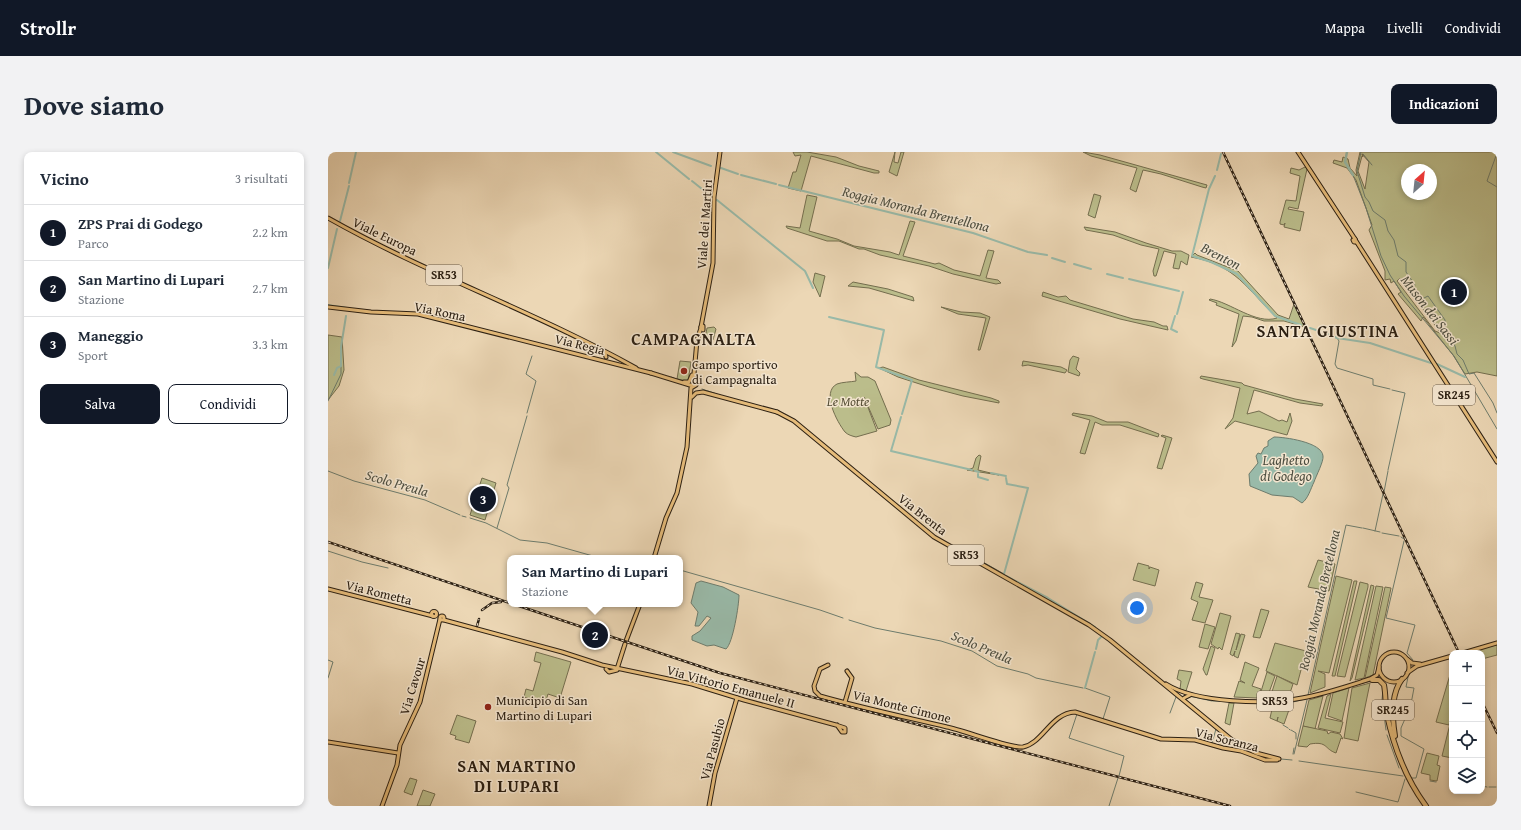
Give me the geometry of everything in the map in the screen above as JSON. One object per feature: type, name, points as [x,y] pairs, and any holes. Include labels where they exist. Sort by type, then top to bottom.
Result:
[{"type":"highway","name":"SR245","points":[[1384,678],[1386,708]]},
{"type":"highway","name":"SR245","points":[[1402,679],[1397,688],[1393,717],[1397,744],[1406,771]]},
{"type":"highway","name":"SR245","points":[[1372,680],[1379,680],[1384,684],[1386,708],[1395,745],[1406,771],[1427,806]]},
{"type":"main road","name":"Viale dei Martiri","points":[[695,388],[695,362],[698,337],[702,328],[701,322],[713,263],[714,200],[720,152]]},
{"type":"main road","name":"SR245","points":[[1298,152],[1497,462]]},
{"type":"main road","name":"Viale Europa","points":[[328,218],[367,239],[593,346]]},
{"type":"main road","name":"Via Roma","points":[[328,307],[371,312],[418,314],[523,341]]},
{"type":"main road","name":"Via Regia","points":[[523,341],[609,359],[631,368],[651,373]]},
{"type":"main road","points":[[593,346],[636,368]]},
{"type":"main road","name":"SR53","points":[[593,346],[605,353],[609,359],[678,381],[705,392],[789,415],[804,429]]},
{"type":"main road","points":[[598,348],[609,359],[628,364]]},
{"type":"main road","points":[[678,381],[687,383],[690,381],[695,362]]},
{"type":"main road","points":[[655,555],[666,518],[677,493],[686,447],[691,398],[695,388]]},
{"type":"main road","name":"SR53","points":[[776,412],[787,416],[804,429]]},
{"type":"main road","points":[[787,416],[796,420]]},
{"type":"main road","name":"Via Brenta","points":[[804,429],[934,537],[1076,618],[1099,632],[1117,646]]},
{"type":"main road","name":"Via Rometta","points":[[328,589],[434,615],[442,619],[602,665],[608,669]]},
{"type":"main road","points":[[617,669],[625,642],[639,607]]},
{"type":"main road","name":"Via Brenta","points":[[1076,618],[1099,632],[1241,746],[1261,755],[1279,760]]},
{"type":"main road","name":"Via Cavour","points":[[382,806],[397,765],[398,754],[420,702],[442,619]]},
{"type":"main road","points":[[1472,650],[1497,643]]},
{"type":"main road","name":"SR53","points":[[1155,677],[1169,686],[1192,695],[1222,699],[1282,701],[1314,696],[1375,677],[1381,659],[1389,653],[1398,653],[1413,663],[1426,664]]},
{"type":"main road","points":[[1357,683],[1379,677],[1394,682],[1402,679],[1412,669],[1449,657]]},
{"type":"main road","points":[[1405,658],[1408,666],[1406,675]]},
{"type":"main road","name":"Via Monte Cimone","points":[[828,666],[822,667],[819,670],[814,686],[815,691],[820,696],[1016,746],[1028,745],[1064,714],[1078,712]]},
{"type":"main road","points":[[1379,667],[1384,678]]},
{"type":"main road","name":"Via Vittorio Emanuele II","points":[[608,669],[617,669],[692,684],[737,698],[837,725],[842,729]]},
{"type":"main road","points":[[845,702],[851,680],[851,675],[847,671]]},
{"type":"main road","points":[[1183,698],[1184,693]]},
{"type":"main road","points":[[1183,698],[1186,695],[1192,695]]},
{"type":"main road","name":"Via Pasubio","points":[[709,806],[715,773],[737,698]]},
{"type":"main road","name":"Via Soranza","points":[[1078,712],[1161,739],[1195,740],[1218,747],[1241,751],[1265,760],[1279,760]]},
{"type":"main road","points":[[328,742],[398,754]]},
{"type":"green space","points":[[793,152],[807,152],[836,157],[859,166],[879,171],[879,173],[874,173],[811,156],[801,191],[788,188],[793,172],[796,172],[801,155],[795,156]]},
{"type":"green space","points":[[895,152],[894,162],[898,163],[901,152],[904,152],[897,176],[889,172]]},
{"type":"green space","points":[[1083,152],[1100,155],[1207,185],[1206,188],[1143,170],[1136,192],[1130,189],[1137,168],[1091,156]]},
{"type":"green space","points":[[1360,152],[1497,152],[1497,376],[1477,372],[1465,374],[1453,355],[1423,317],[1421,321],[1398,294],[1401,292],[1394,281],[1391,283],[1390,279],[1385,280],[1385,271],[1369,230],[1372,225],[1356,180],[1347,168],[1333,163],[1334,160],[1342,162],[1343,157],[1348,159],[1350,168],[1357,176],[1356,170]],"holes":[[[1362,154],[1369,162],[1365,189],[1358,171],[1362,156],[1363,157]],[[1400,278],[1440,332],[1440,333],[1435,331],[1397,281]]]},
{"type":"green space","points":[[1305,167],[1307,169],[1298,209],[1289,207],[1288,209],[1304,212],[1300,231],[1284,227],[1285,223],[1284,225],[1280,224],[1280,222],[1286,200],[1296,201],[1300,176],[1290,173],[1291,168],[1299,170]]},
{"type":"green space","points":[[1094,194],[1101,196],[1095,218],[1088,215]]},
{"type":"green space","points":[[807,195],[817,197],[809,231],[837,239],[854,246],[899,255],[910,221],[915,222],[903,256],[935,264],[939,263],[954,270],[980,276],[988,250],[994,251],[986,278],[998,280],[1001,283],[996,284],[953,274],[929,266],[859,249],[839,241],[827,241],[787,228],[786,226],[800,228]]},
{"type":"green space","points":[[1084,227],[1115,232],[1172,251],[1181,251],[1189,255],[1187,265],[1181,261],[1179,269],[1173,268],[1176,254],[1164,251],[1156,276],[1154,276],[1153,271],[1159,249],[1141,245],[1113,235],[1086,230]]},
{"type":"green space","points":[[1195,253],[1238,271],[1278,315],[1289,319],[1294,304],[1305,327],[1284,321],[1264,321],[1243,316],[1236,341],[1232,347],[1239,314],[1216,305],[1217,303],[1209,300],[1210,299],[1252,316],[1269,319],[1277,318],[1240,280],[1230,272],[1206,261],[1191,257]]},
{"type":"green space","points":[[815,273],[825,276],[820,297],[813,282]]},
{"type":"green space","points":[[853,282],[888,289],[913,297],[914,301],[869,288],[848,286]]},
{"type":"green space","points":[[1043,292],[1058,297],[1066,296],[1070,300],[1133,319],[1154,322],[1167,326],[1168,330],[1120,319],[1042,296]]},
{"type":"green space","points":[[941,307],[961,312],[980,313],[990,317],[980,350],[978,350],[986,318],[958,314]]},
{"type":"green space","points":[[714,327],[716,329],[713,340],[705,338],[707,328]]},
{"type":"green space","points":[[328,335],[342,337],[344,370],[339,386],[328,400]]},
{"type":"green space","points":[[1073,356],[1079,358],[1076,369],[1080,373],[1079,376],[1068,372],[1070,360]]},
{"type":"green space","name":"Campo sportivo di Campagnalta","points":[[680,361],[691,362],[688,381],[677,379]]},
{"type":"green space","points":[[1023,361],[1061,367],[1067,370],[1065,373],[1028,365],[1022,366]]},
{"type":"green space","points":[[883,367],[919,380],[991,398],[999,401],[999,403],[929,387],[898,377],[879,368]]},
{"type":"green space","name":"Le Motte","points":[[855,372],[861,377],[868,377],[875,381],[891,420],[890,425],[878,429],[864,397],[877,431],[856,437],[845,432],[835,415],[830,400],[832,388],[837,384],[856,381]]},
{"type":"green space","points":[[1201,376],[1242,383],[1244,385],[1295,399],[1323,404],[1322,406],[1300,403],[1254,390],[1247,414],[1259,411],[1279,421],[1282,420],[1287,422],[1290,413],[1292,421],[1287,435],[1235,421],[1225,429],[1233,418],[1240,388],[1203,379],[1200,378]]},
{"type":"green space","points":[[1073,413],[1092,416],[1107,422],[1128,422],[1159,434],[1158,437],[1120,425],[1102,425],[1095,422],[1085,454],[1080,453],[1090,420],[1072,415]]},
{"type":"green space","points":[[1161,436],[1172,438],[1162,469],[1157,468],[1166,438]]},
{"type":"green space","points":[[979,455],[981,456],[978,470],[999,475],[967,470],[973,468],[976,458]]},
{"type":"green space","points":[[482,478],[496,483],[485,520],[470,515]]},
{"type":"green space","points":[[1318,560],[1335,564],[1329,591],[1308,587]]},
{"type":"green space","points":[[1138,563],[1149,566],[1149,569],[1150,567],[1159,570],[1155,586],[1133,580]]},
{"type":"green space","points":[[1336,576],[1352,580],[1329,673],[1318,671],[1325,674],[1325,687],[1310,693]]},
{"type":"green space","points":[[1354,581],[1357,581],[1335,676],[1332,676]]},
{"type":"green space","points":[[1196,582],[1203,584],[1199,597],[1213,600],[1205,623],[1192,620],[1198,602],[1191,599]]},
{"type":"green space","points":[[1360,582],[1368,584],[1368,587],[1345,677],[1337,676]]},
{"type":"green space","points":[[1371,585],[1374,586],[1352,678],[1350,681]]},
{"type":"green space","points":[[1376,586],[1383,587],[1364,678],[1355,680]]},
{"type":"green space","points":[[1385,587],[1391,588],[1373,675],[1365,678]]},
{"type":"green space","points":[[1261,609],[1269,611],[1260,638],[1253,637]]},
{"type":"green space","points":[[1220,613],[1231,616],[1222,650],[1211,644]]},
{"type":"green space","points":[[1205,624],[1215,627],[1208,649],[1199,647]]},
{"type":"green space","points":[[1236,633],[1240,634],[1236,650],[1241,634],[1245,635],[1238,658],[1234,656],[1235,651],[1233,656],[1230,654]]},
{"type":"green space","points":[[1275,643],[1306,651],[1297,685],[1266,671]]},
{"type":"green space","points":[[1497,644],[1497,655],[1485,658],[1485,650],[1476,650]]},
{"type":"green space","points":[[1211,646],[1215,648],[1206,675],[1203,669]]},
{"type":"green space","points":[[536,652],[571,662],[560,698],[548,694],[545,704],[524,697],[526,689],[533,691],[541,663],[534,661]]},
{"type":"green space","points":[[1245,662],[1259,668],[1252,686],[1261,689],[1257,698],[1234,697],[1239,681],[1245,683],[1240,680]]},
{"type":"green space","points":[[1179,670],[1192,672],[1186,691],[1180,689],[1181,681],[1177,679]]},
{"type":"green space","points":[[1267,672],[1275,676],[1267,698],[1259,698]]},
{"type":"green space","points":[[1277,676],[1293,684],[1289,696],[1270,698]]},
{"type":"green space","points":[[1449,678],[1449,725],[1436,722]]},
{"type":"green space","points":[[1370,683],[1358,741],[1344,738],[1352,688]]},
{"type":"green space","points":[[1349,688],[1342,721],[1328,716],[1333,693]]},
{"type":"green space","points":[[1331,694],[1325,718],[1343,722],[1340,733],[1318,728],[1327,696]]},
{"type":"green space","points":[[1323,696],[1315,729],[1303,726],[1309,700]]},
{"type":"green space","points":[[1229,703],[1234,703],[1230,725],[1225,723]]},
{"type":"green space","points":[[1291,704],[1284,724],[1270,718],[1273,705]]},
{"type":"green space","points":[[457,715],[476,721],[469,743],[455,739],[456,736],[450,734]]},
{"type":"green space","points":[[1303,726],[1327,731],[1328,734],[1331,732],[1340,734],[1343,739],[1341,738],[1336,753],[1323,744],[1310,744],[1307,747],[1298,746]]},
{"type":"green space","points":[[1449,728],[1449,757],[1442,756]]},
{"type":"green space","points":[[1427,753],[1439,756],[1437,765],[1440,766],[1437,781],[1430,780],[1430,775],[1421,773]]},
{"type":"green space","points":[[410,778],[417,780],[412,795],[404,792]]},
{"type":"green space","points":[[423,790],[435,794],[430,806],[417,806]]},
{"type":"water","name":"Laghetto di Godego","points":[[1274,437],[1302,441],[1316,447],[1321,451],[1323,458],[1321,465],[1306,499],[1302,503],[1293,497],[1272,495],[1250,486],[1249,474],[1258,463],[1256,456],[1258,453],[1261,454],[1264,448],[1268,446],[1268,441]]},
{"type":"water","points":[[701,581],[723,587],[739,595],[737,615],[733,632],[729,645],[726,649],[714,645],[707,646],[692,640],[692,636],[700,631],[711,618],[707,616],[699,626],[695,626],[698,612],[691,603],[696,583]]},
{"type":"waterway","points":[[349,183],[356,152]]},
{"type":"waterway","points":[[656,152],[689,179]]},
{"type":"waterway","name":"Roggia Moranda Brentellona","points":[[673,152],[711,166]]},
{"type":"waterway","points":[[1347,152],[1345,162],[1353,175]]},
{"type":"waterway","points":[[1361,152],[1357,171],[1365,197],[1373,211],[1385,220],[1388,231],[1394,240],[1398,256],[1406,262],[1406,272],[1415,285]]},
{"type":"waterway","points":[[1497,153],[1487,181],[1497,187]]},
{"type":"waterway","name":"Brenton","points":[[1217,170],[1221,154]]},
{"type":"waterway","points":[[1363,154],[1372,165]]},
{"type":"waterway","name":"Roggia Moranda Brentellona","points":[[721,168],[738,174]]},
{"type":"waterway","name":"Roggia Moranda Brentellona","points":[[741,175],[776,184]]},
{"type":"waterway","name":"Muson dei Sassi","points":[[1353,175],[1366,208],[1381,256],[1390,275],[1404,296],[1454,356],[1497,429]]},
{"type":"waterway","name":"Brenton","points":[[1215,176],[1209,189],[1192,256],[1211,262],[1237,274],[1275,316],[1301,325]]},
{"type":"waterway","points":[[692,181],[712,197]]},
{"type":"waterway","name":"Roggia Moranda Brentellona","points":[[779,185],[973,233],[1028,252],[1047,255]]},
{"type":"waterway","points":[[340,221],[349,186]]},
{"type":"waterway","points":[[717,200],[805,271],[813,288]]},
{"type":"waterway","points":[[328,268],[337,229]]},
{"type":"waterway","name":"Roggia Moranda Brentellona","points":[[1052,258],[1065,262]]},
{"type":"waterway","name":"Roggia Moranda Brentellona","points":[[1074,264],[1091,269]]},
{"type":"waterway","name":"Roggia Moranda Brentellona","points":[[1107,274],[1123,278]]},
{"type":"waterway","name":"Roggia Moranda Brentellona","points":[[1129,279],[1179,291]]},
{"type":"waterway","points":[[1415,288],[1418,298],[1422,299],[1428,296],[1445,320],[1446,331],[1455,346],[1457,354],[1463,360],[1469,374],[1474,373],[1493,403],[1497,413]]},
{"type":"waterway","name":"Roggia Moranda Brentellona","points":[[1177,314],[1183,292]]},
{"type":"waterway","points":[[328,305],[347,308]]},
{"type":"waterway","points":[[334,375],[337,368],[341,366],[341,347],[346,316]]},
{"type":"waterway","name":"Roggia Moranda Brentellona","points":[[1175,316],[1171,329],[1177,332]]},
{"type":"waterway","points":[[829,317],[884,330],[876,367],[912,380],[902,414]]},
{"type":"waterway","name":"Brenton","points":[[1310,328],[1325,333]]},
{"type":"waterway","name":"Brenton","points":[[1328,334],[1337,338],[1370,343],[1431,363]]},
{"type":"waterway","name":"Roggia Moranda Bretellona","points":[[1337,338],[1339,341],[1335,364],[1337,368],[1373,379],[1373,385],[1390,389]]},
{"type":"waterway","points":[[527,413],[536,381],[526,374],[532,356]]},
{"type":"waterway","name":"Scolo Preula","points":[[328,401],[341,374],[341,361]]},
{"type":"waterway","name":"Brenton","points":[[1437,364],[1465,377]]},
{"type":"waterway","points":[[702,389],[717,394]]},
{"type":"waterway","name":"Roggia Moranda Bretellona","points":[[1388,470],[1405,393],[1392,390]]},
{"type":"waterway","points":[[497,528],[509,488],[507,485],[527,416]]},
{"type":"waterway","points":[[901,417],[891,451],[972,470]]},
{"type":"waterway","points":[[801,425],[808,431]]},
{"type":"waterway","points":[[832,451],[859,473]]},
{"type":"waterway","name":"Scolo Preula","points":[[328,471],[354,481],[425,500],[460,515]]},
{"type":"waterway","points":[[975,471],[979,472]]},
{"type":"waterway","name":"Roggia Moranda Bretellona","points":[[1384,492],[1388,471]]},
{"type":"waterway","points":[[991,473],[1006,476]]},
{"type":"waterway","points":[[978,474],[978,477],[988,480]]},
{"type":"waterway","points":[[1004,574],[1028,488],[1007,484],[1006,478]]},
{"type":"waterway","name":"Roggia Moranda Bretellona","points":[[1375,531],[1383,494]]},
{"type":"waterway","name":"Scolo Preula","points":[[462,516],[466,517]]},
{"type":"waterway","name":"Scolo Preula","points":[[470,518],[486,523],[520,540],[547,543],[589,555]]},
{"type":"waterway","name":"Roggia Moranda Bretellona","points":[[1308,695],[1346,525],[1362,528]]},
{"type":"waterway","name":"Roggia Moranda Bretellona","points":[[1363,528],[1380,532]]},
{"type":"waterway","name":"Roggia Moranda Bretellona","points":[[1382,533],[1399,536]]},
{"type":"waterway","name":"Roggia Moranda Bretellona","points":[[1404,541],[1386,618],[1415,625],[1407,653],[1413,660]]},
{"type":"waterway","points":[[328,551],[362,562],[388,568]]},
{"type":"waterway","points":[[967,553],[1004,574]]},
{"type":"waterway","name":"Scolo Preula","points":[[683,571],[843,618]]},
{"type":"waterway","points":[[1006,576],[1048,598],[1095,627]]},
{"type":"waterway","name":"Scolo Preula","points":[[849,620],[875,628],[941,641],[972,651],[997,666],[1028,674],[1036,678],[1083,688]]},
{"type":"waterway","points":[[1096,649],[1098,640],[1101,637]]},
{"type":"waterway","points":[[1085,688],[1095,652]]},
{"type":"waterway","points":[[328,660],[333,662],[328,678]]},
{"type":"waterway","name":"Roggia Moranda Bretellona","points":[[1408,677],[1406,687],[1414,688],[1411,704]]},
{"type":"waterway","points":[[1359,684],[1371,681]]},
{"type":"waterway","points":[[1085,688],[1110,697],[1103,719]]},
{"type":"waterway","points":[[1383,689],[1382,700],[1386,730]]},
{"type":"waterway","points":[[1189,696],[1212,701]]},
{"type":"waterway","name":"Roggia Moranda Bretellona","points":[[1293,702],[1317,696]]},
{"type":"waterway","points":[[1170,713],[1176,697]]},
{"type":"waterway","name":"Roggia Moranda Bretellona","points":[[1294,754],[1307,700]]},
{"type":"waterway","points":[[1213,701],[1223,701]]},
{"type":"waterway","points":[[1273,703],[1292,702]]},
{"type":"waterway","points":[[1267,703],[1272,703]]},
{"type":"waterway","name":"Roggia Moranda Bretellona","points":[[1410,778],[1416,778],[1424,749],[1401,736],[1401,728],[1411,705]]},
{"type":"waterway","points":[[1077,714],[1069,738],[1124,756],[1119,776]]},
{"type":"waterway","points":[[1283,725],[1288,728]]},
{"type":"waterway","points":[[1212,743],[1216,729]]},
{"type":"waterway","name":"Roggia Moranda Bretellona","points":[[1291,730],[1296,733],[1296,739]]},
{"type":"waterway","points":[[1387,735],[1399,768]]},
{"type":"waterway","name":"Roggia Moranda Brentellona","points":[[1238,745],[1242,750]]},
{"type":"waterway","name":"Roggia Moranda Bretellona","points":[[1293,754],[1294,748]]},
{"type":"waterway","name":"Roggia Moranda Brentellona","points":[[1281,759],[1292,760]]},
{"type":"waterway","name":"Roggia Moranda Brentellona","points":[[1299,761],[1403,776]]},
{"type":"waterway","points":[[1109,806],[1118,778]]},
{"type":"waterway","points":[[1356,792],[1398,802],[1405,779]]},
{"type":"waterway","points":[[1430,781],[1436,782]]},
{"type":"waterway","points":[[1489,787],[1496,787]]},
{"type":"railway","points":[[1223,152],[1458,650]]},
{"type":"railway","points":[[328,542],[507,602]]},
{"type":"railway","points":[[482,610],[492,603],[501,602]]},
{"type":"railway","points":[[522,607],[720,673],[1230,806]]},
{"type":"railway","points":[[477,626],[479,619]]},
{"type":"railway","points":[[1485,708],[1497,733]]},
{"type":"place","name":"ZPS Prai di Godego","points":[[1454,292]]},
{"type":"place","name":"Campo sportivo di Campagnalta","points":[[684,371]]},
{"type":"place","name":"Maneggio","points":[[483,499]]},
{"type":"place","name":"San Martino di Lupari","points":[[595,635]]},
{"type":"place","name":"Municipio di San Martino di Lupari","points":[[488,707]]},
{"type":"district","name":"SANTA GIUSTINA","points":[[1328,331]]},
{"type":"district","name":"CAMPAGNALTA","points":[[694,339]]},
{"type":"district","name":"SAN MARTINO DI LUPARI","points":[[517,776]]}]
